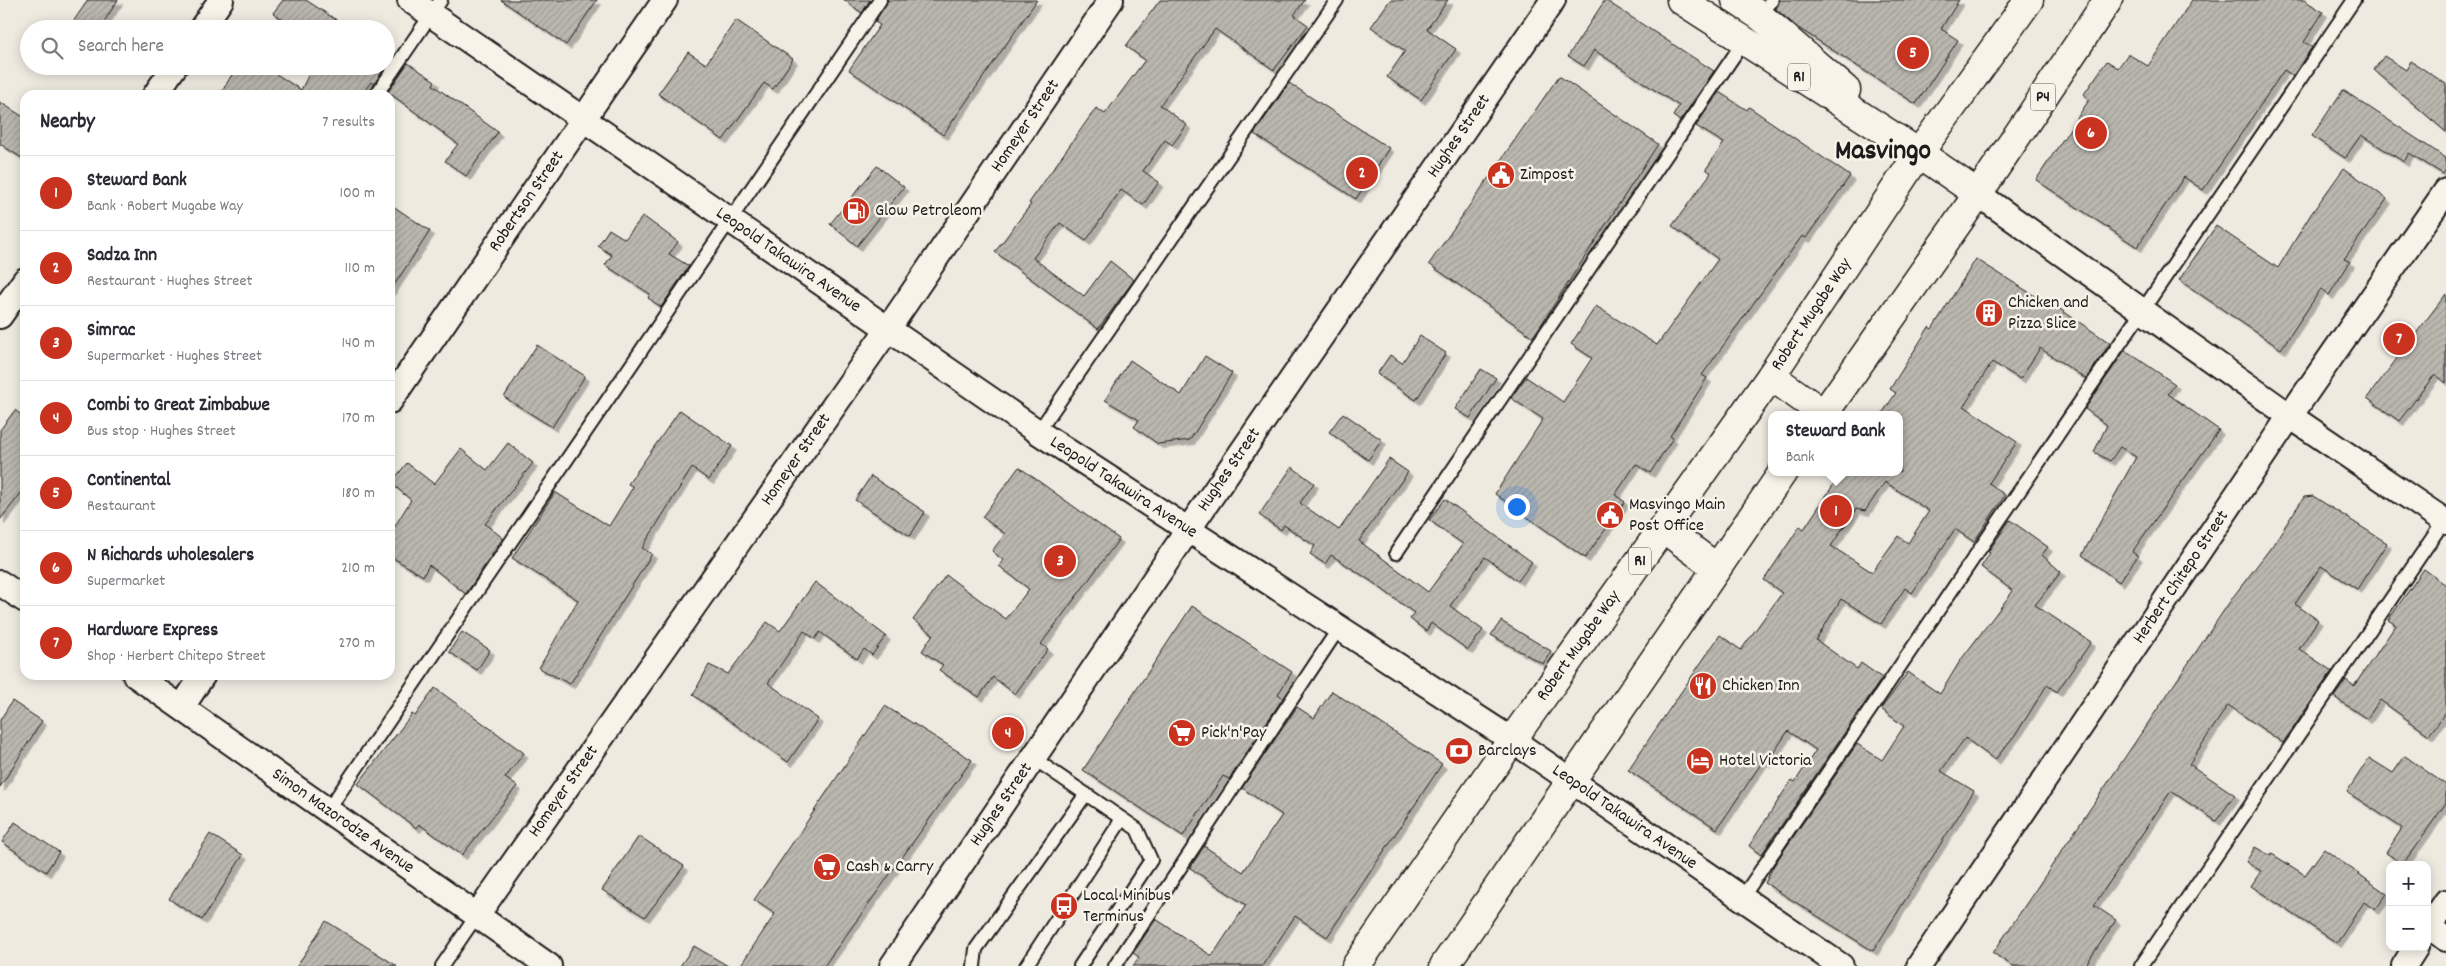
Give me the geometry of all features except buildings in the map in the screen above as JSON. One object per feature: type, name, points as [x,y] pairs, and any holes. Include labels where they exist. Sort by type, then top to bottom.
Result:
[{"type":"highway","name":"R1","points":[[1681,0],[1743,42],[1919,153]]},
{"type":"highway","name":"R1","points":[[1736,0],[1766,8],[1919,153]]},
{"type":"highway","name":"Robert Mugabe Way","points":[[1359,965],[1512,740],[1771,376],[1919,153],[2029,0]]},
{"type":"highway","name":"P4","points":[[1978,194],[2108,0]]},
{"type":"highway","points":[[1826,411],[1978,194],[1919,153]]},
{"type":"highway","points":[[1771,376],[1820,411]]},
{"type":"highway","points":[[1444,966],[1780,476]]},
{"type":"highway","points":[[1663,528],[1717,568]]},
{"type":"street","points":[[207,20],[221,0]]},
{"type":"street","name":"Leopold Takawira Avenue","points":[[410,0],[436,7],[583,117],[1038,432],[1512,740],[1841,966]]},
{"type":"street","name":"Robertson Street","points":[[395,394],[665,0]]},
{"type":"street","name":"Homeyer Street","points":[[477,915],[888,328],[1111,0]]},
{"type":"street","name":"Hughes Street","points":[[892,966],[1188,530],[1553,0]]},
{"type":"street","points":[[158,90],[168,75]]},
{"type":"street","name":"Herbert Chitepo Street","points":[[1918,966],[2290,416],[2446,191]]},
{"type":"street","points":[[1978,194],[2290,416],[2445,520]]},
{"type":"street","points":[[0,316],[20,287]]},
{"type":"street","points":[[0,582],[20,596]]},
{"type":"street","name":"Simon Mazorodze Avenue","points":[[142,680],[550,966]]},
{"type":"street","points":[[182,707],[200,680]]},
{"type":"street","points":[[2434,932],[2446,902]]},
{"type":"street","points":[[2404,966],[2413,951]]},
{"type":"lane","points":[[328,810],[880,0]]},
{"type":"lane","points":[[1038,432],[1337,0]]},
{"type":"lane","points":[[1742,898],[2354,0]]},
{"type":"lane","points":[[395,67],[436,7]]},
{"type":"lane","points":[[1396,553],[1766,8]]},
{"type":"lane","points":[[379,90],[390,75]]},
{"type":"lane","points":[[2140,966],[2445,520]]},
{"type":"lane","points":[[1115,966],[1339,628]]},
{"type":"lane","points":[[1033,758],[1137,829],[1151,860],[1080,966]]},
{"type":"lane","points":[[974,966],[976,949],[1086,794]]},
{"type":"lane","points":[[1026,966],[1122,819]]},
{"type":"lane","points":[[442,966],[477,915]]},
{"type":"place","name":"Continental","points":[[1913,53]]},
{"type":"place","name":"N Richards wholesalers","points":[[2091,133]]},
{"type":"place","name":"Sadza Inn","points":[[1362,173]]},
{"type":"place","name":"Zimpost","points":[[1501,175]]},
{"type":"place","name":"Glow Petroleom","points":[[856,211]]},
{"type":"place","name":"Chicken and Pizza Slice","points":[[1989,313]]},
{"type":"place","name":"Hardware Express","points":[[2399,339]]},
{"type":"place","name":"Steward Bank","points":[[1836,511]]},
{"type":"place","name":"Masvingo Main Post Office","points":[[1610,515]]},
{"type":"place","name":"Simrac","points":[[1060,561]]},
{"type":"place","name":"Chicken Inn","points":[[1703,686]]},
{"type":"place","name":"Combi to Great Zimbabwe","points":[[1008,733]]},
{"type":"place","name":"Pick'n'Pay","points":[[1182,733]]},
{"type":"place","name":"Barclays","points":[[1459,751]]},
{"type":"place","name":"Hotel Victoria","points":[[1700,761]]},
{"type":"place","name":"Cash & Carry","points":[[827,867]]},
{"type":"place","name":"Local Minibus Terminus","points":[[1064,906]]},
{"type":"district","name":"Masvingo","points":[[1883,153]]}]
